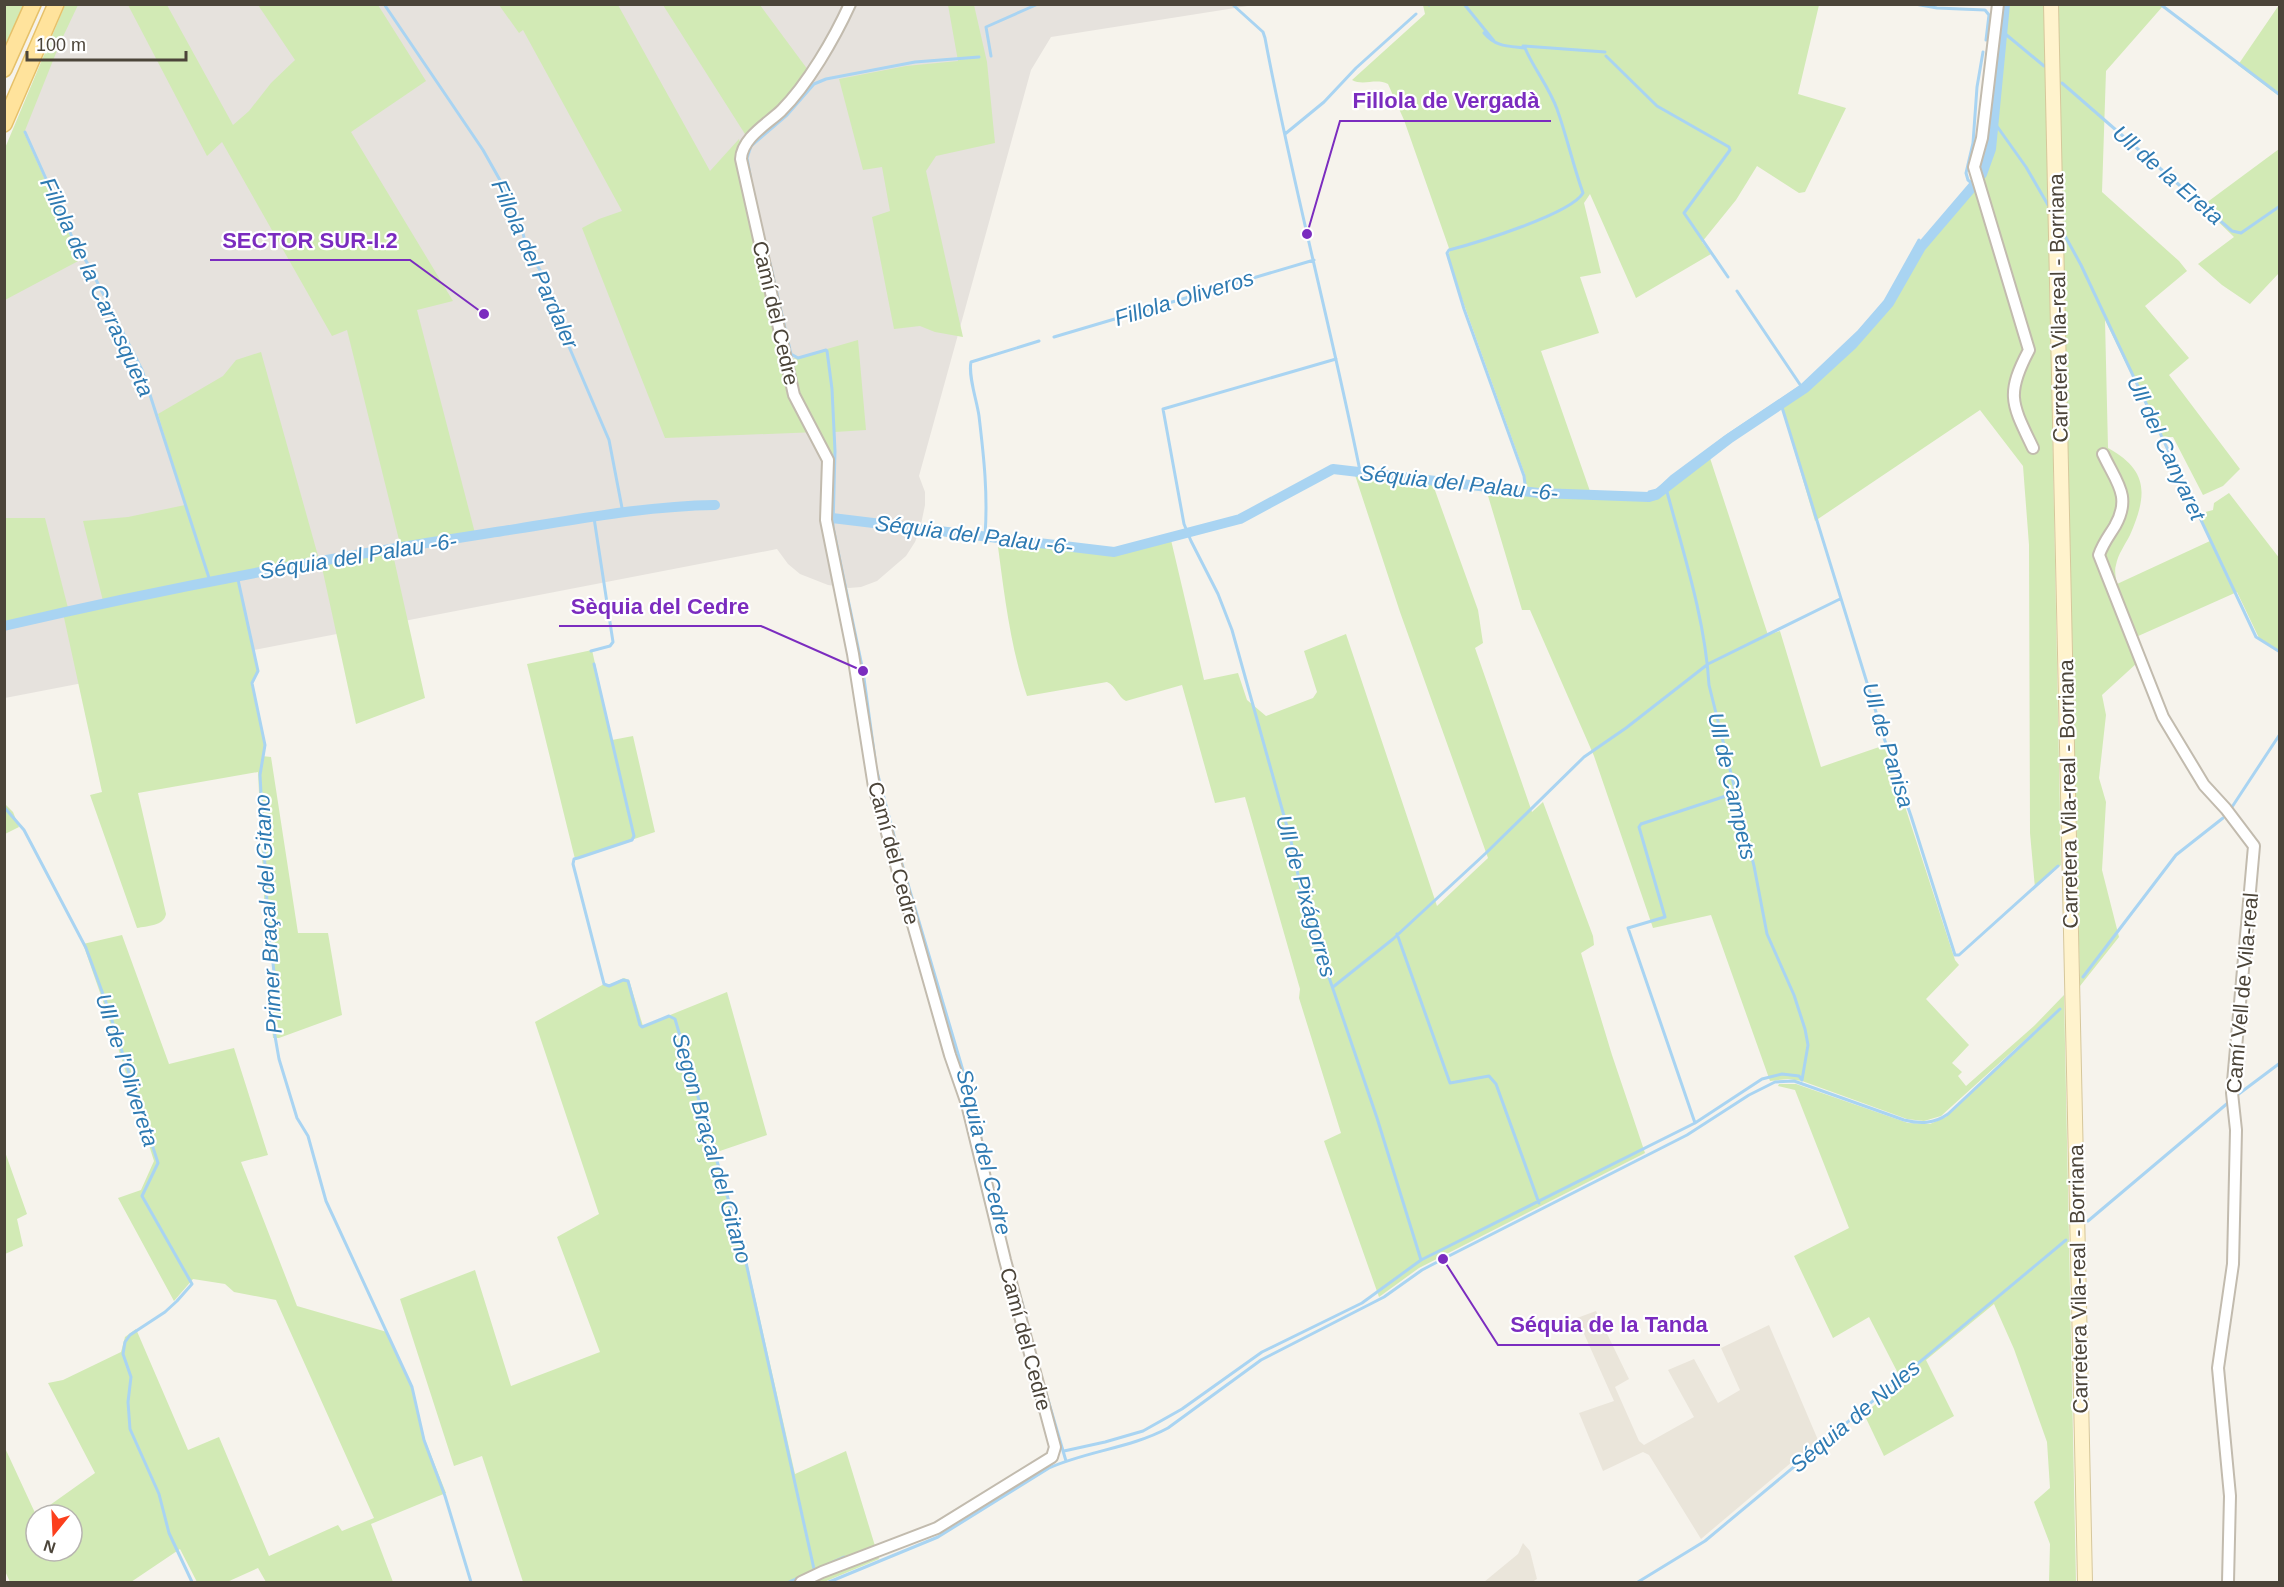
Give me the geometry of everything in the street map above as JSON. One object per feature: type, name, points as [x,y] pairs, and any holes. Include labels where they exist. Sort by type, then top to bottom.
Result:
[{"type":"main road","points":[[4,69],[33,4]]},
{"type":"main road","points":[[4,124],[56,4]]},
{"type":"main road","name":"Carretera Vila-real - Borriana","points":[[2051,4],[2085,1582]]},
{"type":"street","name":"Camí del Cedre","points":[[801,1582],[937,1528],[1053,1457],[1055,1447],[1005,1260],[967,1104],[950,1054],[874,787],[853,654],[826,520],[828,460],[794,395],[741,159],[741,151],[746,144],[783,109],[808,76],[850,4]]},
{"type":"street","points":[[1998,4],[1982,138],[1974,167],[2029,350],[2013,386],[2016,413],[2033,448]]},
{"type":"street","name":"Camí Vell de Vila-real","points":[[2103,454],[2124,497],[2122,512],[2103,543],[2099,555],[2163,717],[2204,785],[2226,808],[2254,846],[2233,1099],[2236,1130],[2233,1264],[2218,1368],[2230,1496],[2228,1582]]},
{"type":"shaded area","points":[[66,5],[1254,5],[1051,37],[1031,70],[919,476],[925,492],[920,529],[906,556],[877,581],[861,587],[849,588],[828,585],[800,574],[788,564],[777,549],[5,698],[5,151]]},
{"type":"shaded area","points":[[1596,1311],[1629,1379],[1615,1387],[1639,1441],[1644,1445],[1694,1417],[1668,1370],[1694,1359],[1718,1403],[1740,1390],[1721,1348],[1769,1325],[1818,1440],[1701,1539],[1649,1455],[1643,1452],[1603,1471],[1579,1413],[1614,1401],[1577,1318]]},
{"type":"shaded area","points":[[1523,1543],[1530,1551],[1537,1579],[1532,1582],[1484,1582],[1518,1554]]},
{"type":"green space","points":[[2161,4],[2163,6],[2106,71],[2102,192],[2179,261],[2187,271],[2145,306],[2189,358],[2169,375],[2240,469],[2223,486],[2203,495],[2173,437],[2169,437],[2164,442],[2105,320],[2108,448],[2131,465],[2141,484],[2140,507],[2117,561],[2116,579],[2117,584],[2210,541],[2198,514],[2213,510],[2214,503],[2229,493],[2280,559],[2279,651],[2259,638],[2237,592],[2127,641],[2137,663],[2102,695],[2106,715],[2099,778],[2106,802],[2102,870],[2119,937],[2080,986],[2058,5]]},
{"type":"green space","points":[[4,5],[23,5],[5,49]]},
{"type":"green space","points":[[65,5],[78,5],[60,43],[24,133],[82,259],[5,300],[5,148]]},
{"type":"green space","points":[[128,5],[167,5],[233,125],[249,111],[271,83],[295,60],[258,5],[378,5],[426,81],[351,132],[453,301],[417,310],[476,537],[401,548],[347,330],[332,336],[222,142],[207,156]]},
{"type":"green space","points":[[499,5],[618,5],[710,171],[739,139],[789,360],[858,340],[866,430],[835,432],[836,458],[832,459],[818,432],[665,438],[582,228],[622,211],[523,30],[519,33]]},
{"type":"green space","points":[[663,5],[760,5],[808,70],[811,79],[750,142]]},
{"type":"green space","points":[[948,5],[974,5],[987,62],[995,143],[936,156],[926,171],[963,337],[935,332],[920,326],[894,329],[872,217],[890,211],[882,167],[863,170],[839,79],[906,66],[958,61]]},
{"type":"green space","points":[[1423,5],[1819,5],[1798,94],[1846,108],[1805,192],[1799,193],[1757,166],[1736,200],[1702,242],[1711,254],[1636,298],[1590,194],[1584,203],[1601,273],[1580,277],[1599,333],[1541,351],[1592,497],[1648,499],[1656,496],[1709,455],[1768,635],[1780,631],[1821,767],[1885,745],[1955,960],[1959,965],[1926,999],[1969,1045],[1952,1063],[1962,1072],[1958,1076],[1966,1086],[2035,1025],[2064,995],[2076,1582],[2049,1582],[2050,1544],[2034,1502],[2050,1488],[2047,1442],[2014,1349],[1994,1304],[1926,1360],[1954,1416],[1884,1456],[1864,1414],[1902,1381],[1869,1317],[1833,1338],[1794,1256],[1849,1228],[1795,1090],[1778,1086],[1779,1084],[1796,1084],[1908,1123],[1930,1124],[1946,1117],[2039,1030],[2037,1029],[1941,1116],[1924,1121],[1907,1119],[1802,1081],[1788,1079],[1770,1081],[1711,915],[1653,928],[1594,756],[1530,610],[1522,610],[1486,489],[1526,493],[1525,475],[1447,257],[1450,251],[1404,120],[1388,84],[1352,80],[1425,14]]},
{"type":"green space","points":[[2005,5],[2044,5],[2061,865],[2035,888],[2030,833],[2029,545],[2023,466],[1980,410],[1815,521],[1781,405],[1839,360],[1865,333],[1893,298],[1918,253],[1962,200],[1978,176],[1989,148]]},
{"type":"green space","points":[[2279,5],[2279,96],[2238,65]]},
{"type":"green space","points":[[2279,149],[2279,273],[2250,304],[2222,285],[2198,264],[2234,237],[2202,206]]},
{"type":"green space","points":[[261,352],[320,563],[237,578],[258,671],[251,683],[265,745],[262,756],[271,757],[298,933],[328,933],[342,1015],[279,1038],[273,1038],[271,1020],[273,971],[265,917],[258,772],[138,793],[166,914],[159,923],[137,928],[90,795],[102,792],[63,613],[4,627],[5,518],[45,518],[68,608],[103,601],[83,521],[128,517],[185,505],[158,414],[223,376],[236,360]]},
{"type":"green space","points":[[1354,472],[1432,482],[1478,610],[1483,643],[1475,648],[1532,812],[1543,802],[1593,936],[1594,945],[1581,953],[1645,1153],[1419,1268],[1379,1297],[1324,1141],[1341,1133],[1299,998],[1300,989],[1245,797],[1215,803],[1182,685],[1126,701],[1107,682],[1027,696],[1012,638],[997,539],[1115,554],[1171,540],[1204,680],[1238,673],[1247,700],[1266,716],[1313,698],[1317,692],[1304,651],[1346,634],[1437,906],[1488,858],[1400,612]]},
{"type":"green space","points":[[392,550],[425,698],[356,724],[321,563]]},
{"type":"green space","points":[[592,650],[612,740],[633,736],[655,832],[575,859],[527,664]]},
{"type":"green space","points":[[5,804],[13,812],[19,827],[5,834]]},
{"type":"green space","points":[[122,935],[169,1064],[234,1048],[268,1155],[241,1162],[297,1306],[387,1332],[412,1386],[425,1440],[446,1493],[371,1524],[393,1582],[266,1582],[258,1568],[227,1582],[197,1582],[180,1549],[131,1582],[10,1582],[5,1571],[5,1448],[30,1503],[24,1503],[24,1563],[84,1563],[84,1503],[53,1503],[95,1473],[48,1383],[63,1380],[121,1352],[125,1337],[136,1329],[188,1450],[219,1437],[269,1556],[338,1525],[342,1531],[374,1518],[276,1300],[234,1292],[225,1284],[193,1279],[174,1301],[118,1198],[141,1190],[154,1161],[83,944]]},
{"type":"green space","points":[[624,978],[629,980],[643,1026],[727,992],[767,1135],[714,1153],[745,1253],[795,1474],[846,1451],[879,1559],[824,1582],[523,1582],[482,1456],[454,1466],[400,1299],[475,1270],[511,1386],[600,1352],[557,1237],[599,1214],[535,1022],[604,984],[609,985]]},
{"type":"green space","points":[[4,1149],[27,1214],[17,1219],[23,1246],[5,1254]]},
{"type":"waterway","name":"Fillola del Pardaler","points":[[384,4],[483,150],[505,189],[521,225],[527,250],[542,273],[564,335],[609,440],[623,513]]},
{"type":"waterway","name":"Sèquia del Cedre","points":[[991,56],[986,27],[1038,4]]},
{"type":"waterway","points":[[1232,4],[1263,32],[1265,38],[1360,471]]},
{"type":"waterway","points":[[1464,4],[1494,41]]},
{"type":"waterway","points":[[1915,4],[1937,8],[1985,10],[1989,15],[1986,40]]},
{"type":"waterway","name":"Séquia del Palau -6-","points":[[1982,174],[1991,149],[2005,4]]},
{"type":"waterway","points":[[2160,4],[2280,95]]},
{"type":"waterway","points":[[1285,134],[1324,102],[1356,68],[1416,14]]},
{"type":"waterway","points":[[1485,32],[1488,38],[1498,43],[1525,48],[1557,109],[1583,193],[1561,210],[1500,234],[1449,250],[1447,253],[1464,309],[1524,476],[1526,492]]},
{"type":"waterway","name":"Ull de la Ereta","points":[[2003,32],[2044,66]]},
{"type":"waterway","points":[[1523,46],[1605,52]]},
{"type":"waterway","points":[[1974,185],[1968,180],[1966,173],[1973,143],[1977,87],[1983,52]]},
{"type":"waterway","points":[[1606,56],[1657,106],[1729,147],[1730,150],[1684,213],[1728,277]]},
{"type":"waterway","name":"Sèquia del Cedre","points":[[750,175],[747,158],[751,146],[787,115],[814,84],[826,79],[915,62],[979,57]]},
{"type":"waterway","name":"Ull de la Ereta","points":[[2062,83],[2232,231],[2241,233],[2280,206]]},
{"type":"waterway","name":"Ull del Canyaret","points":[[1994,122],[2026,167],[2048,205]]},
{"type":"waterway","name":"Fillola de la Carrasqueta","points":[[25,132],[73,239],[142,370],[210,581]]},
{"type":"waterway","name":"Séquia del Palau -6-","points":[[832,518],[1114,552],[1240,519],[1333,469],[1539,493],[1649,497],[1656,495],[1730,438],[1805,388],[1853,344],[1889,303],[1921,247],[1974,185]]},
{"type":"waterway","name":"Ull del Canyaret","points":[[2064,234],[2081,265],[2256,637],[2280,652]]},
{"type":"waterway","name":"Séquia del Palau -6-","points":[[1649,497],[1649,492],[1657,490],[1725,437],[1801,386],[1859,331],[1885,301],[1919,240]]},
{"type":"waterway","name":"Fillola Oliveros","points":[[1054,337],[1314,260]]},
{"type":"waterway","name":"Sèquia del Cedre","points":[[770,263],[791,354],[798,358],[827,351],[832,389],[835,451],[833,527],[863,671],[875,759]]},
{"type":"waterway","points":[[1737,291],[1801,386]]},
{"type":"waterway","name":"Fillola Oliveros","points":[[985,536],[984,462],[971,362],[1039,341]]},
{"type":"waterway","name":"Ull de Pixágorres","points":[[1336,359],[1163,409],[1184,524],[1218,594],[1232,630],[1291,841],[1304,904],[1377,1118],[1421,1260]]},
{"type":"waterway","name":"Ull de Panisa","points":[[1781,404],[1884,738],[1955,955],[1959,955],[2058,866]]},
{"type":"waterway","name":"Ull de Campets","points":[[1064,1451],[1143,1431],[1182,1409],[1262,1352],[1362,1303],[1421,1260],[1695,1123],[1762,1079],[1782,1074],[1799,1076],[1802,1080],[1808,1045],[1805,1029],[1794,995],[1767,934],[1754,866],[1709,685],[1698,610],[1666,488]]},
{"type":"waterway","name":"Séquia del Palau -6-","points":[[4,626],[186,586],[368,553],[602,515],[659,508],[715,505]]},
{"type":"waterway","name":"Segon Braçal del Gitano","points":[[591,651],[610,646],[613,642],[594,518]]},
{"type":"waterway","name":"Primer Braçal del Gitano","points":[[237,575],[258,671],[252,683],[265,745],[260,775],[268,921],[274,972],[272,1019],[279,1059],[297,1118],[308,1136],[326,1201],[412,1387],[424,1440],[445,1496],[471,1582]]},
{"type":"waterway","points":[[1333,987],[1393,939],[1486,853],[1584,757],[1626,728],[1708,664],[1840,599]]},
{"type":"waterway","name":"Segon Braçal del Gitano","points":[[594,664],[634,836],[632,840],[574,859],[573,864],[604,984],[609,986],[623,980],[628,981],[642,1027],[669,1016],[675,1019],[743,1249],[814,1569]]},
{"type":"waterway","points":[[2232,807],[2280,734]]},
{"type":"waterway","name":"Sèquia del Cedre","points":[[876,768],[974,1108],[985,1155]]},
{"type":"waterway","name":"Ull de Campets","points":[[1695,1123],[1628,928],[1665,917],[1639,827],[1641,824],[1735,793]]},
{"type":"waterway","name":"Ull de l'Olivereta","points":[[4,807],[24,830],[86,948],[107,1005],[158,1163],[142,1196],[192,1284],[165,1312],[130,1335],[125,1342],[123,1354],[131,1377],[128,1402],[130,1429],[159,1494],[169,1533],[192,1582]]},
{"type":"waterway","points":[[2083,977],[2176,855],[2223,818]]},
{"type":"waterway","points":[[1397,934],[1450,1083],[1489,1076],[1496,1084],[1539,1203]]},
{"type":"waterway","points":[[829,1582],[938,1537],[1049,1468],[1154,1435],[1168,1428],[1261,1360],[1384,1297],[1422,1270],[1687,1135],[1749,1095],[1775,1082],[1794,1081],[1904,1120],[1932,1121],[1948,1114],[2060,1009]]},
{"type":"waterway","name":"Séquia de Nules","points":[[2236,1096],[2280,1063]]},
{"type":"waterway","name":"Séquia de Nules","points":[[2088,1221],[2229,1102]]},
{"type":"waterway","name":"Séquia de Nules","points":[[1638,1582],[1705,1541],[2066,1240]]},
{"type":"waterway","name":"Sèquia del Cedre","points":[[1018,1289],[1026,1317]]},
{"type":"waterway","name":"Sèquia del Cedre","points":[[1046,1393],[1066,1461]]},
{"type":"waterway","name":"Segon Braçal del Gitano","points":[[789,1582],[844,1557]]},
{"type":"place","name":"Fillola de Vergadà","points":[[1307,234]]},
{"type":"place","name":"SECTOR SUR-I.2","points":[[484,314]]},
{"type":"place","name":"Sèquia del Cedre","points":[[863,671]]},
{"type":"place","name":"Séquia de la Tanda","points":[[1443,1259]]}]
